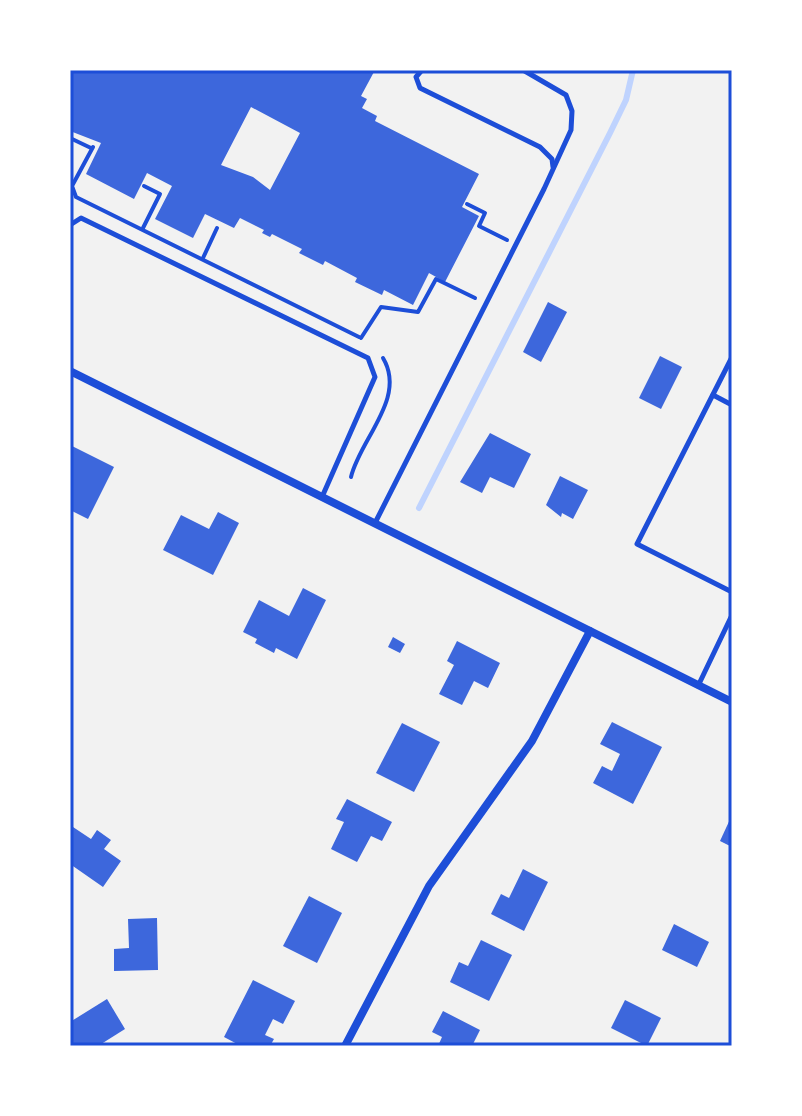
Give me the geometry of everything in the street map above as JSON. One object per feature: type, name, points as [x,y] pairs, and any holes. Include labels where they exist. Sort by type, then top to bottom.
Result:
[{"type":"street","points":[[70,371],[732,702]]},
{"type":"street","points":[[345,1046],[429,886],[532,741],[590,631]]},
{"type":"lane","points":[[422,70],[416,77],[420,88],[540,147],[552,159],[553,168]]},
{"type":"lane","points":[[374,524],[571,130],[572,111],[566,95],[523,70]]},
{"type":"lane","points":[[70,225],[81,218],[368,358],[375,377],[322,497]]},
{"type":"lane","points":[[732,357],[637,544],[732,592]]},
{"type":"lane","points":[[713,395],[732,405]]},
{"type":"lane","points":[[698,686],[732,615]]},
{"type":"path","points":[[70,138],[92,148],[72,186],[76,197]]},
{"type":"path","points":[[143,228],[162,195],[144,186]]},
{"type":"path","points":[[467,204],[485,213],[479,226],[516,245]]},
{"type":"path","points":[[203,258],[217,228]]},
{"type":"path","points":[[361,338],[381,307],[418,312],[436,279],[486,304]]},
{"type":"building","points":[[70,70],[375,70],[361,96],[367,99],[362,108],[377,116],[375,121],[479,174],[462,207],[479,216],[445,282],[429,273],[413,305],[384,290],[382,295],[355,282],[357,278],[325,261],[323,265],[299,253],[302,249],[272,234],[270,237],[262,233],[264,230],[240,218],[234,228],[205,214],[193,238],[155,219],[172,186],[147,173],[134,199],[86,174],[101,143],[70,131]],"holes":[[[251,107],[300,133],[270,190],[253,177],[221,165]]]},
{"type":"building","points":[[548,302],[567,312],[541,362],[523,352]]},
{"type":"building","points":[[660,356],[682,367],[661,409],[639,398]]},
{"type":"building","points":[[490,433],[531,454],[514,488],[490,477],[482,493],[460,482]]},
{"type":"building","points":[[70,445],[114,467],[88,519],[70,510]]},
{"type":"building","points":[[560,476],[588,490],[573,519],[562,513],[561,517],[546,505]]},
{"type":"building","points":[[218,512],[239,523],[213,575],[163,550],[181,515],[209,529]]},
{"type":"building","points":[[303,588],[326,600],[297,659],[276,648],[274,653],[243,632],[259,600],[289,616]]},
{"type":"building","points":[[393,637],[405,644],[400,653],[388,647]]},
{"type":"building","points":[[457,641],[500,663],[488,688],[474,681],[462,705],[439,694],[454,665],[447,661]]},
{"type":"building","points":[[612,722],[662,747],[633,804],[593,783],[602,766],[612,771],[620,754],[600,744]]},
{"type":"building","points":[[402,723],[440,742],[414,792],[376,773]]},
{"type":"building","points":[[347,799],[392,822],[382,841],[371,836],[357,862],[331,849],[344,822],[336,819]]},
{"type":"building","points":[[732,815],[732,847],[720,841]]},
{"type":"building","points":[[70,825],[91,839],[97,830],[111,840],[104,849],[121,861],[103,887],[70,864]]},
{"type":"building","points":[[523,869],[548,882],[524,931],[491,914],[501,894],[509,898]]},
{"type":"building","points":[[309,896],[342,913],[317,963],[283,946]]},
{"type":"building","points":[[157,918],[158,970],[114,971],[114,949],[129,948],[128,919]]},
{"type":"building","points":[[674,924],[709,942],[697,967],[662,950]]},
{"type":"building","points":[[481,940],[512,955],[489,1001],[450,982],[459,962],[468,966]]},
{"type":"building","points":[[253,980],[295,1001],[283,1024],[273,1019],[265,1035],[274,1039],[270,1046],[241,1046],[224,1037]]},
{"type":"building","points":[[107,999],[125,1029],[98,1046],[70,1046],[70,1022]]},
{"type":"building","points":[[625,1000],[661,1018],[647,1046],[611,1028]]},
{"type":"building","points":[[443,1011],[480,1030],[472,1046],[438,1046],[442,1037],[432,1032]]},
{"type":"waterway","points":[[419,508],[610,133],[626,100],[633,70]]}]
